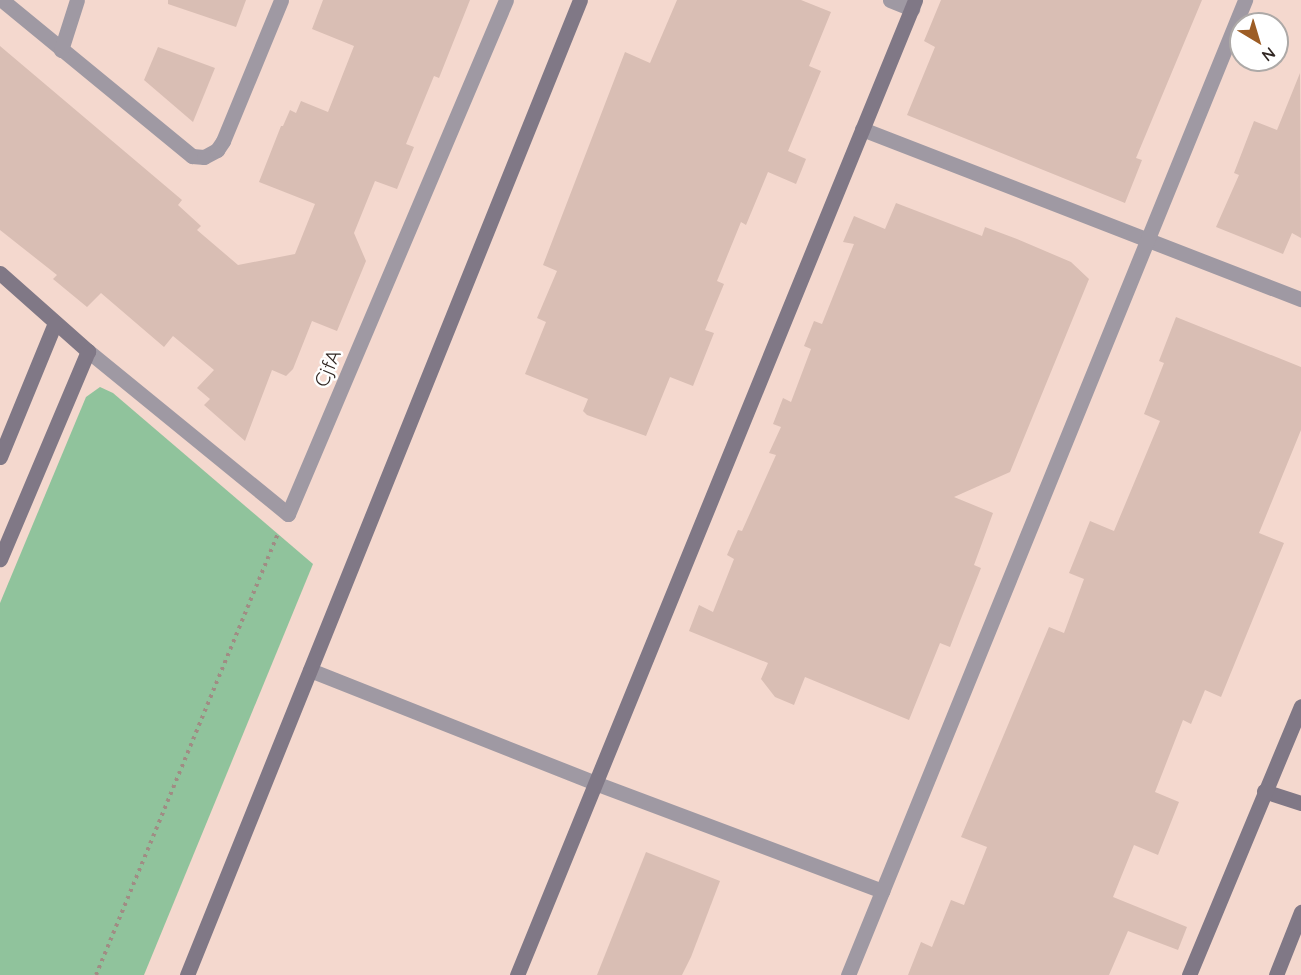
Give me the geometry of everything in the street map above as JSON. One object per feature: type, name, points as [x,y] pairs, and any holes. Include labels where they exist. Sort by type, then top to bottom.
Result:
[{"type":"street","points":[[2,0],[192,156],[204,157],[217,150],[223,141],[282,0]]},
{"type":"street","points":[[62,50],[77,0]]},
{"type":"street","name":"CjfA","points":[[288,514],[506,0]]},
{"type":"street","points":[[187,975],[580,0]]},
{"type":"street","points":[[517,975],[913,4],[890,0]]},
{"type":"street","points":[[848,975],[1245,0]]},
{"type":"street","points":[[862,129],[1301,299]]},
{"type":"street","points":[[0,273],[88,351],[288,514]]},
{"type":"street","points":[[0,457],[56,323]]},
{"type":"street","points":[[0,559],[88,351]]},
{"type":"street","points":[[310,670],[595,783],[882,891]]},
{"type":"street","points":[[1189,975],[1264,791],[1300,710]]},
{"type":"street","points":[[1264,791],[1301,803]]},
{"type":"street","points":[[1276,975],[1301,912]]},
{"type":"path","points":[[96,975],[277,534],[288,514]]},
{"type":"green space","points":[[100,387],[113,393],[313,564],[144,975],[0,975],[0,603],[86,397]]},
{"type":"building","points":[[168,0],[246,0],[236,27],[168,4]]},
{"type":"building","points":[[323,0],[470,0],[439,78],[434,76],[406,144],[414,147],[397,189],[375,181],[354,233],[366,261],[337,331],[312,321],[293,369],[286,376],[272,370],[245,441],[204,405],[210,399],[197,388],[214,370],[173,336],[164,347],[101,293],[87,307],[53,279],[57,275],[0,230],[0,46],[182,200],[178,205],[201,226],[197,230],[238,265],[295,254],[315,204],[259,182],[281,126],[290,110],[296,113],[301,101],[328,112],[354,46],[312,29]]},
{"type":"building","points":[[677,0],[801,0],[831,12],[809,66],[821,71],[788,151],[806,159],[796,184],[768,172],[746,225],[741,222],[717,281],[724,284],[705,330],[714,333],[693,386],[670,377],[646,436],[587,415],[583,411],[588,399],[525,374],[546,322],[537,318],[557,271],[543,265],[625,52],[650,63]]},
{"type":"building","points":[[941,0],[1202,0],[1136,158],[1142,160],[1125,203],[907,115],[935,47],[924,41]]},
{"type":"building","points":[[158,47],[215,68],[193,122],[144,80]]},
{"type":"building","points":[[1300,73],[1301,238],[1292,233],[1283,254],[1216,227],[1239,175],[1234,173],[1254,121],[1277,130]]},
{"type":"building","points":[[896,203],[982,236],[985,227],[1017,239],[1071,262],[1089,279],[1010,472],[954,497],[993,513],[974,565],[981,568],[950,647],[940,643],[909,720],[805,677],[794,705],[775,697],[761,679],[768,663],[689,631],[699,605],[713,612],[734,559],[727,555],[738,530],[742,531],[776,455],[769,453],[781,427],[773,424],[783,398],[791,402],[811,349],[804,346],[814,321],[822,324],[854,244],[843,242],[854,216],[885,229]]},
{"type":"building","points":[[1176,317],[1301,367],[1301,430],[1259,533],[1284,543],[1221,697],[1205,690],[1191,724],[1183,720],[1155,792],[1179,802],[1158,855],[1134,845],[1113,897],[1187,927],[1178,950],[1128,931],[1109,975],[908,975],[921,942],[932,947],[951,900],[964,905],[987,847],[961,837],[1049,627],[1064,633],[1084,579],[1069,573],[1090,521],[1114,531],[1160,421],[1144,414],[1164,363],[1159,361]]},
{"type":"building","points":[[646,852],[720,881],[691,957],[682,975],[597,975]]}]
